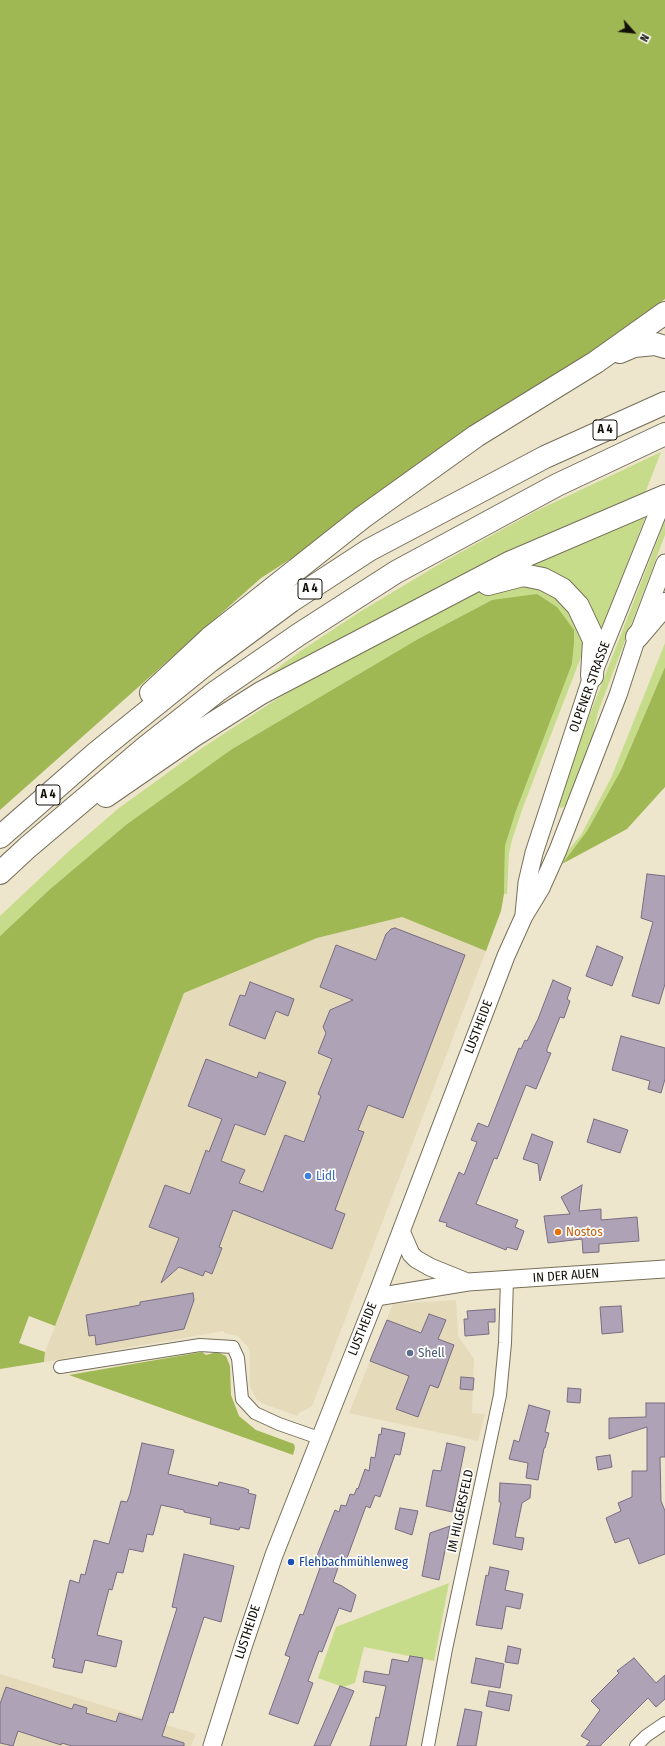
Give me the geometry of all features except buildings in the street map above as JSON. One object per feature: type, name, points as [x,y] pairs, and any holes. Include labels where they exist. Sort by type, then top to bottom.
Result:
[{"type":"highway","points":[[96,753],[167,676],[210,638],[363,517],[476,436],[596,362],[665,313]]},
{"type":"highway","points":[[596,362],[634,346],[655,344],[665,347]]},
{"type":"highway","name":"A 4","points":[[0,837],[96,753],[210,661],[291,601],[369,550],[546,457],[665,403]]},
{"type":"highway","name":"A 4","points":[[0,873],[28,847],[146,747],[217,691],[298,634],[396,572],[557,485],[665,434]]},
{"type":"highway","points":[[28,847],[100,801],[235,708],[436,600],[511,562],[665,496]]},
{"type":"highway","points":[[436,600],[501,580],[523,575],[543,579],[562,589],[578,606],[594,640],[592,676]]},
{"type":"highway","points":[[637,637],[665,604]]},
{"type":"main road","name":"OLPENER STRASSE","points":[[527,883],[534,853],[592,676],[665,496]]},
{"type":"main road","points":[[637,637],[665,563]]},
{"type":"main road","name":"LUSTHEIDE","points":[[212,1746],[271,1561],[376,1297],[506,956],[524,916],[541,888],[549,871],[618,695],[637,637]]},
{"type":"main road","name":"LUSTHEIDE","points":[[524,916],[527,883]]},
{"type":"main road","name":"IN DER AUEN","points":[[401,1232],[411,1254],[416,1258],[430,1267],[468,1282]]},
{"type":"main road","name":"IN DER AUEN","points":[[376,1297],[468,1282],[665,1269]]},
{"type":"street","name":"IM HILGERSFELD","points":[[428,1746],[446,1648],[500,1395],[506,1343],[507,1280]]},
{"type":"street","points":[[60,1367],[200,1345],[233,1347],[238,1358],[242,1399],[255,1413],[279,1424],[319,1438]]},
{"type":"street","points":[[636,1746],[646,1736],[665,1723]]},
{"type":"shaded area","points":[[402,917],[486,951],[312,1406],[299,1413],[297,1416],[257,1400],[250,1387],[250,1352],[248,1347],[238,1336],[224,1333],[224,1331],[44,1362],[45,1352],[184,993],[317,938]]},
{"type":"shaded area","points":[[456,1300],[458,1336],[474,1359],[472,1413],[485,1414],[478,1441],[349,1413],[393,1304]]},
{"type":"shaded area","points":[[0,1674],[196,1734],[191,1746],[0,1746]]},
{"type":"green space","points":[[0,0],[665,0],[665,299],[463,448],[261,578],[0,810]]},
{"type":"green space","points":[[661,452],[644,496],[430,592],[256,684],[302,650],[358,613],[443,562],[536,511]]},
{"type":"green space","points":[[648,510],[600,635],[595,619],[516,568]]},
{"type":"green space","points":[[665,521],[665,535],[598,712],[590,747],[575,787],[566,805],[561,808],[558,805],[562,786]]},
{"type":"green space","points":[[525,582],[563,599],[586,644],[523,807],[512,840],[509,853],[507,894],[504,894],[505,846],[516,811],[572,664],[574,644],[492,600],[418,639],[232,749],[127,824],[49,890],[0,936],[0,916],[69,851],[119,808],[202,748],[280,697],[335,665],[476,592],[494,586]]},
{"type":"green space","points":[[537,594],[557,607],[574,630],[572,664],[516,811],[505,846],[504,894],[501,911],[486,951],[402,917],[317,938],[184,993],[55,1326],[29,1316],[19,1343],[45,1352],[44,1362],[0,1369],[0,936],[49,890],[127,824],[232,749],[418,639],[492,600]]},
{"type":"green space","points":[[665,643],[665,667],[621,770],[587,831],[562,864],[566,853],[581,835],[611,778]]},
{"type":"green space","points":[[665,667],[665,787],[627,829],[562,864],[587,831],[621,770]]},
{"type":"green space","points":[[202,1352],[206,1355],[217,1352],[226,1356],[230,1366],[231,1395],[239,1416],[256,1430],[294,1444],[295,1448],[293,1455],[69,1375]]},
{"type":"green space","points":[[449,1583],[434,1661],[364,1647],[355,1683],[343,1687],[318,1678],[336,1627]]},
{"type":"place","name":"Lidl","points":[[308,1176]]},
{"type":"place","name":"Nostos","points":[[558,1232]]},
{"type":"place","name":"Shell","points":[[410,1353]]},
{"type":"place","name":"Flehbachmühlenweg","points":[[291,1562]]}]
